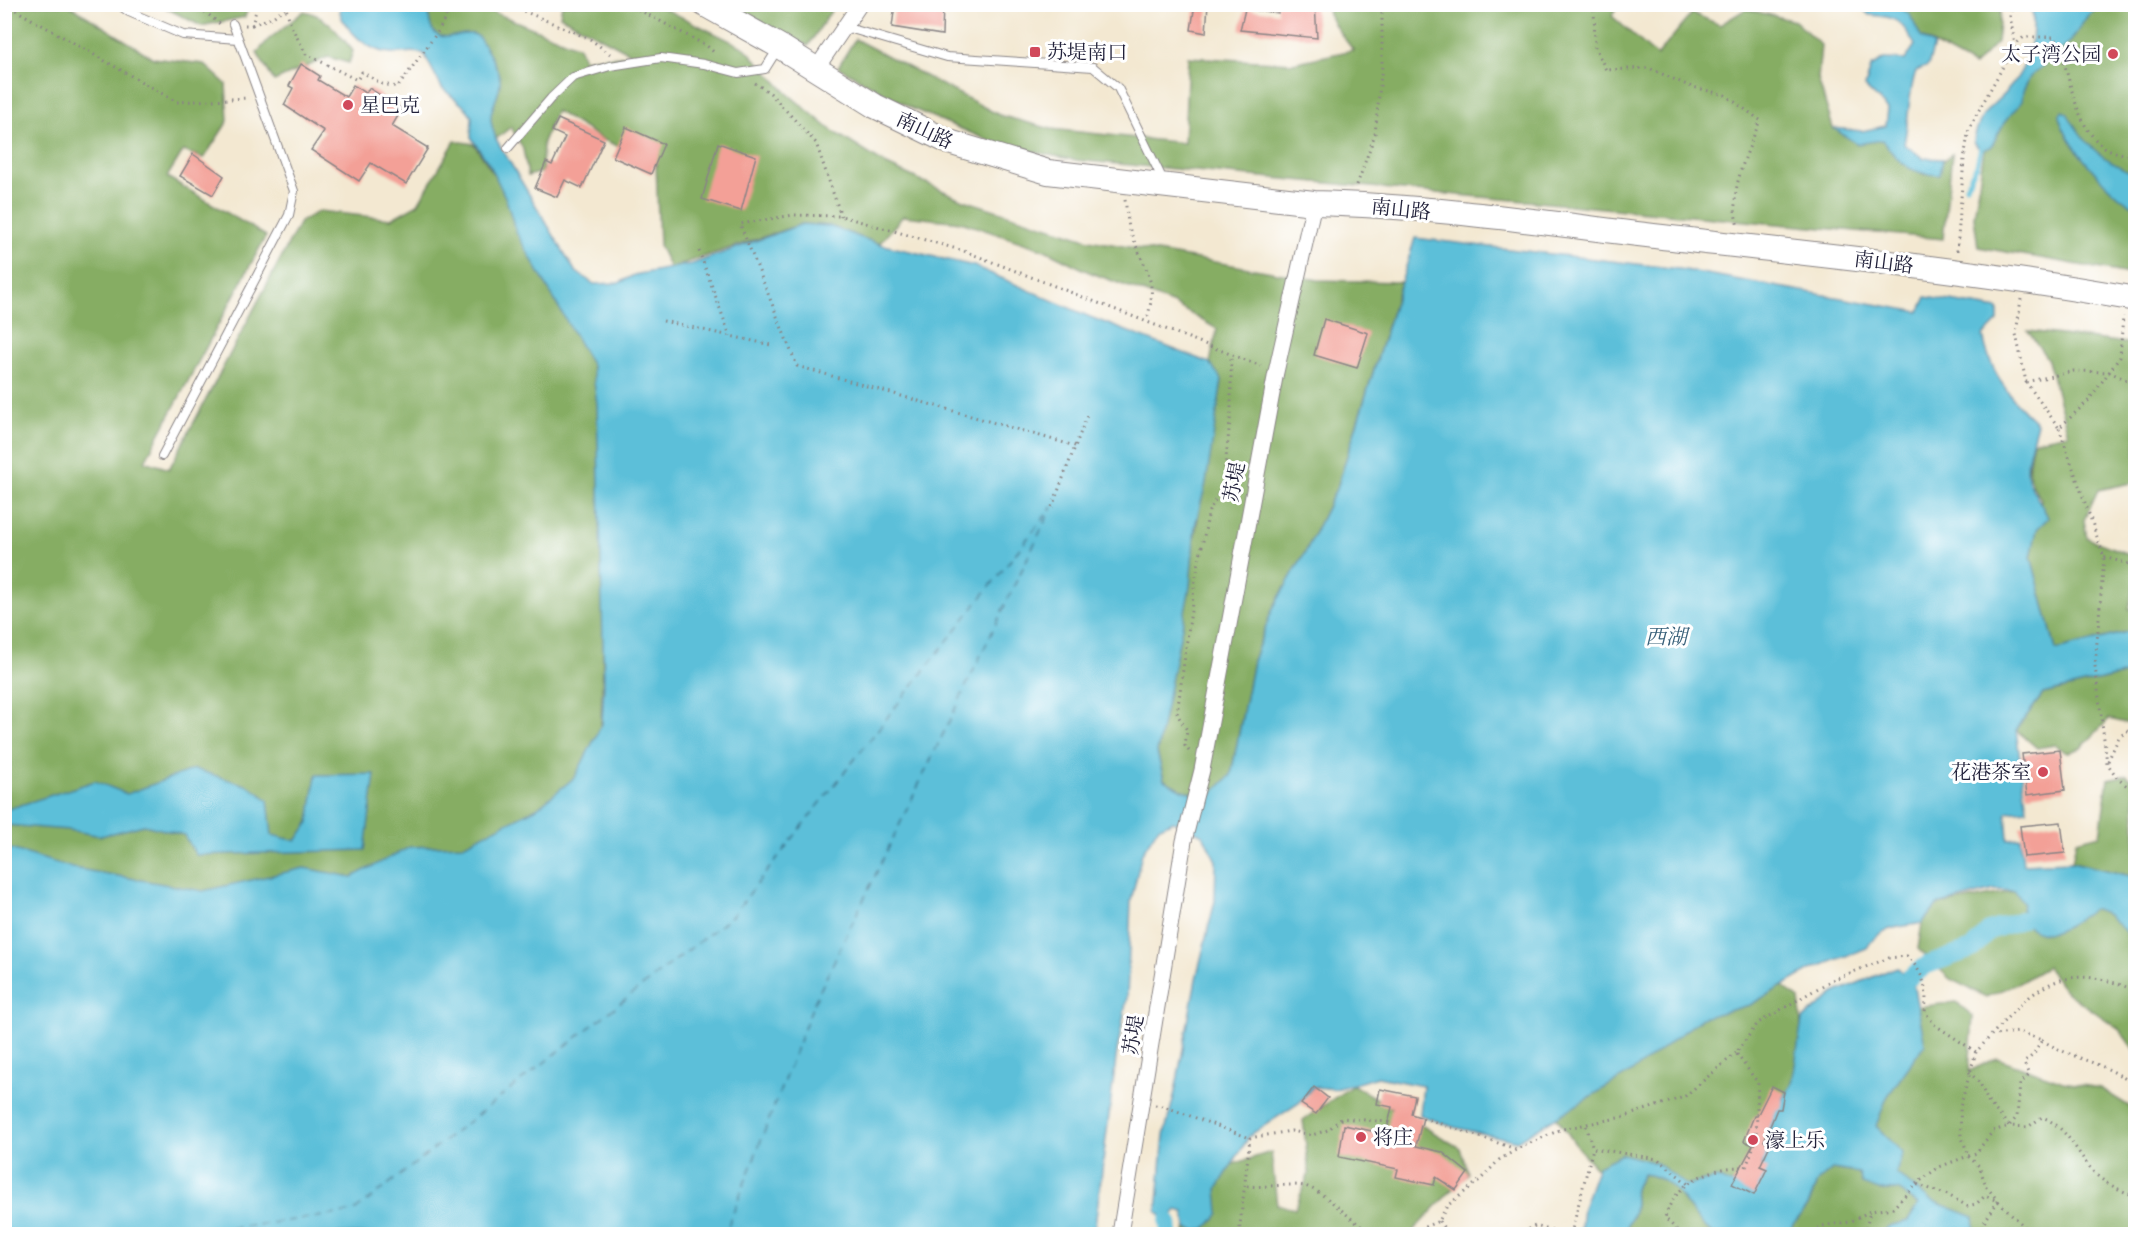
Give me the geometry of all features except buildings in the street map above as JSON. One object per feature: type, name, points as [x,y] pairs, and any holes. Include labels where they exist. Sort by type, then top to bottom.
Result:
[{"type":"main road","name":"南山路","points":[[704,4],[779,46],[875,106],[949,142],[1048,172],[1314,203],[1351,204],[1744,246],[2024,279],[2130,298]]},
{"type":"street","points":[[816,69],[860,4]]},
{"type":"street","name":"苏堤","points":[[1120,1234],[1184,841],[1202,770],[1276,372],[1314,203]]},
{"type":"lane","points":[[118,4],[129,12],[183,35],[238,39]]},
{"type":"lane","points":[[162,456],[289,215],[294,191],[233,24]]},
{"type":"lane","points":[[845,27],[947,57],[1093,67],[1118,88],[1160,174],[1161,186]]},
{"type":"lane","points":[[508,148],[551,98],[573,77],[623,64],[661,58],[704,64],[738,73],[765,69],[779,46]]},
{"type":"path","points":[[5,4],[177,102],[259,97]]},
{"type":"path","points":[[252,25],[273,17],[287,5],[291,26],[306,54],[357,80],[362,72],[382,84],[398,87],[439,30],[452,4]]},
{"type":"path","points":[[507,4],[590,39],[623,64]]},
{"type":"path","points":[[628,4],[707,46],[738,73],[770,93],[816,143],[841,216]]},
{"type":"path","points":[[1351,204],[1375,134],[1382,65],[1382,4]]},
{"type":"path","points":[[1594,4],[1595,47],[1606,70],[1649,68],[1689,86],[1725,95],[1760,120],[1742,170],[1733,212],[1744,246]]},
{"type":"path","points":[[2013,4],[2010,16],[2016,45]]},
{"type":"path","points":[[1957,271],[1957,234],[1969,129],[2016,45],[2024,37],[2055,37],[2080,118],[2096,140],[2117,153],[2136,154]]},
{"type":"path","points":[[1122,181],[1130,230],[1153,284],[1153,303],[1146,321]]},
{"type":"path","points":[[1075,446],[797,366],[740,224],[794,215],[841,216],[964,251],[1276,372]]},
{"type":"path","points":[[699,251],[730,336]]},
{"type":"path","points":[[2024,279],[2016,334],[2026,382],[2059,428],[2104,557],[2095,666],[2107,763],[2118,779],[2136,793]]},
{"type":"path","points":[[2059,428],[2088,401],[2120,357],[2130,298]]},
{"type":"path","points":[[663,321],[771,345]]},
{"type":"path","points":[[1202,770],[1185,746],[1187,730],[1177,714],[1195,581],[1209,511],[1223,486],[1231,412],[1232,354]]},
{"type":"path","points":[[2026,382],[2074,371],[2109,372],[2136,384]]},
{"type":"path","points":[[1052,507],[1088,413]]},
{"type":"path","points":[[2104,557],[2136,566]]},
{"type":"path","points":[[2107,763],[2119,737],[2136,725]]},
{"type":"path","points":[[1348,1234],[1412,1232],[1439,1221],[1447,1206],[1481,1179],[1499,1160],[1516,1149],[1562,1129],[1586,1126],[1683,1097],[1736,1053],[1758,1023],[1832,980],[1889,958],[1907,956],[1912,961],[1922,972],[1927,997],[1925,1012],[1935,1025],[1976,1052]]},
{"type":"path","points":[[2032,1234],[1998,1202],[1986,1186],[1979,1166],[1969,1157],[1961,1135],[1960,1107],[1976,1052],[1994,1035],[2017,1005],[2048,983],[2080,975],[2136,991]]},
{"type":"path","points":[[1994,1035],[2019,1032],[2042,1040],[2059,1052],[2090,1060],[2123,1076],[2136,1087]]},
{"type":"path","points":[[2009,1126],[2017,1117],[2020,1084],[2029,1075],[2024,1063],[2034,1054],[2042,1040]]},
{"type":"path","points":[[1681,1234],[1665,1218],[1677,1194],[1687,1185],[1726,1167],[1746,1167],[1756,1140],[1758,1083],[1736,1053]]},
{"type":"path","points":[[1969,1072],[1980,1083],[1988,1102],[2009,1126]]},
{"type":"path","points":[[1166,1107],[1250,1138],[1291,1131],[1312,1135],[1328,1130],[1342,1118],[1388,1122]]},
{"type":"path","points":[[1807,1234],[1822,1226],[1850,1222],[1870,1211],[1893,1208],[1916,1184],[1939,1167],[1976,1153],[1994,1131],[2009,1126],[2028,1127],[2042,1117],[2057,1123],[2080,1151],[2092,1172],[2114,1187],[2136,1197]]},
{"type":"path","points":[[1423,1118],[1516,1149]]},
{"type":"path","points":[[1571,1234],[1593,1148],[1586,1126]]},
{"type":"path","points":[[1239,1234],[1250,1138]]},
{"type":"path","points":[[1593,1148],[1658,1159],[1687,1185]]},
{"type":"path","points":[[1916,1184],[1948,1195],[1967,1206],[1976,1204],[1985,1196],[1998,1202]]},
{"type":"path","points":[[1246,1186],[1268,1188],[1305,1186],[1321,1194],[1367,1232]]},
{"type":"path","points":[[1982,1234],[1983,1224],[1998,1202]]},
{"type":"path","points":[[1865,1234],[1870,1211]]},
{"type":"path","points":[[1439,1221],[1448,1234]]},
{"type":"path","points":[[1517,1234],[1535,1226],[1556,1234]]},
{"type":"green space","points":[[4,5],[69,5],[153,58],[204,64],[226,84],[228,121],[204,158],[183,151],[167,177],[266,236],[145,461],[169,469],[300,222],[319,211],[391,219],[418,204],[455,141],[474,144],[525,221],[612,369],[600,755],[582,791],[445,858],[239,903],[5,860]]},
{"type":"green space","points":[[160,5],[249,5],[245,17],[201,26]]},
{"type":"green space","points":[[410,5],[476,5],[579,47],[584,59],[634,55],[560,16],[562,5],[657,5],[745,48],[787,93],[831,130],[885,164],[961,199],[1089,240],[1318,280],[1401,282],[1338,485],[1307,549],[1272,610],[1253,661],[1231,775],[1209,797],[1182,790],[1164,780],[1157,752],[1222,381],[1210,363],[1217,329],[1174,304],[1089,272],[1045,250],[961,222],[903,216],[879,244],[829,226],[802,224],[670,268],[659,245],[656,163],[604,140],[556,111],[543,142],[542,172],[528,176],[523,149],[511,127],[496,139]]},
{"type":"green space","points":[[728,5],[835,5],[808,46]]},
{"type":"green space","points":[[1327,5],[1618,5],[1612,16],[1657,56],[1692,13],[1720,25],[1746,9],[1795,21],[1821,45],[1818,79],[1833,128],[1882,140],[1925,175],[1952,154],[1943,239],[1074,160],[997,144],[911,108],[838,67],[855,39],[999,115],[1051,129],[1184,143],[1188,57],[1293,63],[1353,50],[1333,23]]},
{"type":"green space","points":[[1876,5],[2001,5],[1997,42],[1974,66],[1921,37]]},
{"type":"green space","points":[[2085,5],[2135,5],[2135,275],[1978,247],[1974,217],[1986,136],[2075,11]]},
{"type":"green space","points":[[304,11],[325,21],[343,38],[353,51],[349,63],[328,57],[274,81],[257,53],[268,40]]},
{"type":"green space","points":[[2028,331],[2135,344],[2136,472],[2132,483],[2098,490],[2084,520],[2087,538],[2128,554],[2135,552],[2135,579],[2129,609],[2135,610],[2135,630],[2056,651],[2031,557],[2041,499],[2030,478],[2029,458],[2033,441],[2068,434],[2048,360]]},
{"type":"green space","points":[[2135,672],[2135,725],[2109,719],[2081,748],[2067,753],[2055,745],[2037,748],[2016,730],[2043,694]]},
{"type":"green space","points":[[2127,775],[2135,783],[2135,877],[2072,862],[2076,841],[2100,835],[2108,779]]},
{"type":"green space","points":[[2015,891],[2106,899],[2135,921],[2135,1051],[2118,1028],[2066,992],[2047,967],[2019,983],[1986,997],[1950,979],[1918,949],[1922,923],[1937,905]]},
{"type":"green space","points":[[1780,984],[1799,999],[1801,1031],[1799,1054],[1789,1090],[1761,1133],[1769,1140],[1754,1191],[1685,1195],[1656,1167],[1611,1184],[1578,1148],[1550,1108],[1697,1015]]},
{"type":"green space","points":[[1956,1002],[1973,1016],[1969,1071],[1997,1058],[2063,1082],[2100,1088],[2135,1110],[2135,1234],[1944,1234],[1861,1135],[1860,1084],[1919,1007]]},
{"type":"green space","points":[[1353,1085],[1460,1148],[1468,1173],[1412,1232],[1408,1234],[1185,1234],[1187,1214],[1211,1209],[1224,1167],[1271,1152],[1277,1205],[1295,1209],[1309,1173],[1303,1120]]},
{"type":"green space","points":[[1832,1169],[1859,1173],[1879,1190],[1899,1190],[1918,1205],[1908,1221],[1889,1226],[1881,1234],[1786,1234],[1808,1206],[1817,1182]]},
{"type":"green space","points":[[1643,1174],[1667,1183],[1698,1219],[1715,1234],[1626,1234],[1634,1211],[1635,1191]]},
{"type":"water","name":"西湖","points":[[341,5],[429,5],[430,22],[434,32],[449,37],[475,34],[480,39],[495,65],[500,80],[491,116],[496,139],[575,271],[594,284],[619,283],[634,275],[692,264],[802,224],[829,226],[879,244],[974,266],[1090,317],[1210,363],[1222,380],[1206,483],[1195,526],[1190,587],[1157,752],[1164,780],[1182,790],[1209,797],[1231,775],[1253,661],[1272,610],[1307,549],[1338,485],[1415,238],[1679,269],[1919,312],[1926,297],[1998,309],[1998,321],[1983,336],[1990,361],[2009,394],[2037,423],[2027,470],[2032,488],[2048,518],[2037,529],[2031,557],[2056,650],[2135,630],[2135,672],[2043,694],[2016,730],[2027,810],[2006,812],[2008,839],[2020,838],[2023,864],[2072,862],[2135,877],[2135,941],[2108,915],[2093,909],[2057,931],[2040,932],[2021,920],[2023,902],[2015,891],[1994,890],[1937,905],[1922,923],[1884,931],[1867,948],[1810,970],[1750,1005],[1702,1018],[1633,1071],[1517,1141],[1453,1127],[1420,1115],[1423,1086],[1378,1077],[1336,1089],[1313,1087],[1299,1103],[1250,1135],[1217,1189],[1219,1213],[1209,1226],[1197,1231],[1186,1228],[1184,1212],[1177,1210],[1168,1221],[1157,1212],[1164,1135],[1175,1092],[1196,979],[1215,901],[1216,861],[1203,835],[1173,821],[1158,828],[1142,853],[1131,901],[1127,998],[1117,1051],[1094,1234],[5,1234],[4,847],[73,868],[203,891],[304,868],[352,877],[410,847],[463,845],[537,808],[575,777],[602,724],[604,683],[597,404],[592,366],[516,232],[506,199],[491,167],[471,137],[472,117],[466,108],[442,88],[424,54],[384,52],[366,44],[347,26],[340,13]]},
{"type":"water","points":[[1859,5],[1896,5],[1910,15],[1921,37],[1934,45],[1928,66],[1916,71],[1911,89],[1904,144],[1923,158],[1943,159],[1940,175],[1920,172],[1906,166],[1882,140],[1857,144],[1833,128],[1862,131],[1886,126],[1888,109],[1865,87],[1871,67],[1884,59],[1905,60],[1915,45],[1898,22],[1886,17],[1869,15]]},
{"type":"water","points":[[2031,5],[2102,5],[2088,15],[2071,41],[2030,77],[2023,91],[2022,101],[2004,123],[1991,147],[1980,150],[1974,142],[1980,121],[2015,81],[2025,64],[2033,34]]},
{"type":"water","points":[[2062,111],[2067,113],[2088,143],[2103,157],[2135,174],[2135,207],[2113,191],[2079,153],[2063,127],[2059,116]]},
{"type":"water","points":[[194,769],[249,786],[268,800],[272,835],[296,841],[309,822],[316,775],[375,774],[365,850],[196,855],[184,835],[144,825],[101,836],[69,830],[5,825],[5,810],[95,781],[127,794]]},
{"type":"water","points":[[1897,967],[1913,983],[1925,1044],[1887,1097],[1876,1126],[1903,1153],[1896,1173],[1930,1200],[1974,1217],[1976,1234],[1881,1234],[1889,1226],[1908,1221],[1918,1205],[1899,1190],[1879,1190],[1862,1184],[1859,1173],[1832,1169],[1817,1182],[1808,1206],[1786,1234],[1715,1234],[1706,1228],[1667,1183],[1643,1174],[1635,1191],[1634,1211],[1626,1234],[1580,1234],[1583,1208],[1598,1166],[1622,1154],[1657,1163],[1686,1185],[1717,1178],[1728,1183],[1754,1188],[1769,1140],[1761,1133],[1792,1084],[1802,1020],[1836,992]]},
{"type":"waterway","points":[[1966,186],[1977,165],[1982,143]]},
{"type":"waterway","points":[[1909,978],[1927,965],[1972,949],[1989,931],[2021,920]]},
{"type":"waterway","points":[[1168,1221],[1169,1234]]},
{"type":"ferry route","points":[[189,1234],[353,1212],[732,916],[1052,507],[813,1005],[725,1234]]},
{"type":"place","name":"苏堤南口","points":[[1035,52]]},
{"type":"place","name":"太子湾公园","points":[[2113,54]]},
{"type":"place","name":"星巴克","points":[[348,105]]},
{"type":"place","name":"花港茶室","points":[[2043,772]]},
{"type":"place","name":"将庄","points":[[1361,1137]]},
{"type":"place","name":"濠上乐","points":[[1753,1140]]}]
